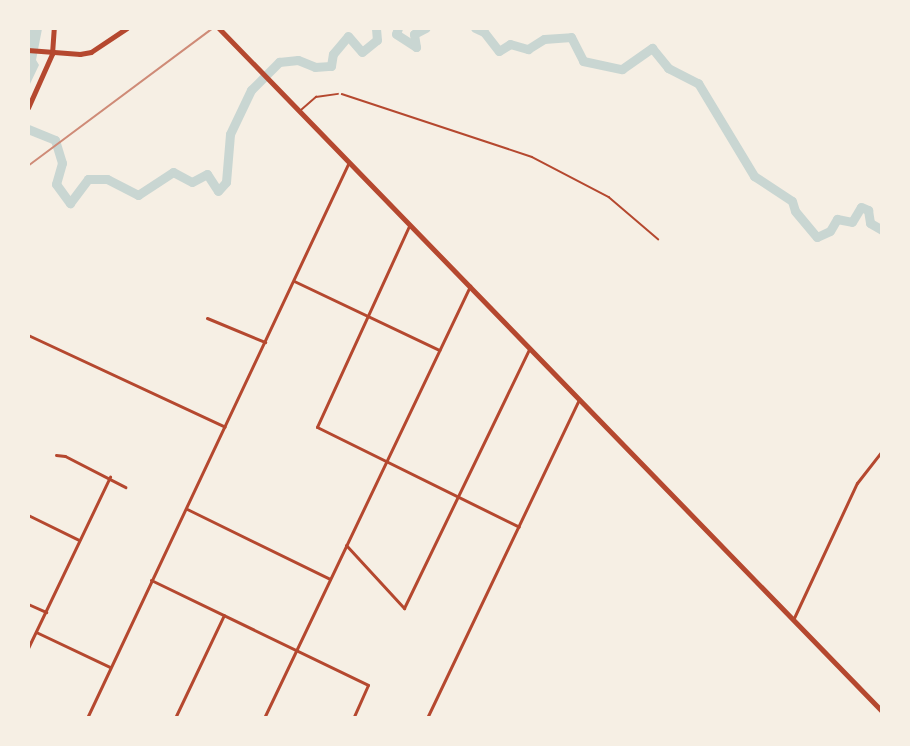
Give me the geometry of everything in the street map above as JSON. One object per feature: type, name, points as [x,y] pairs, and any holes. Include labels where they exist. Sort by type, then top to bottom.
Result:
[{"type":"main road","points":[[28,108],[51,54],[54,28]]},
{"type":"main road","points":[[28,50],[51,54],[90,52],[127,28]]},
{"type":"main road","points":[[219,28],[882,711]]},
{"type":"street","points":[[87,717],[350,161]]},
{"type":"street","points":[[410,224],[317,421],[317,427],[332,437],[519,527]]},
{"type":"street","points":[[294,281],[440,350]]},
{"type":"street","points":[[264,717],[470,285]]},
{"type":"street","points":[[207,318],[265,342]]},
{"type":"street","points":[[28,335],[225,427]]},
{"type":"street","points":[[346,545],[405,608],[530,347]]},
{"type":"street","points":[[427,717],[580,399]]},
{"type":"street","points":[[794,620],[857,483],[882,450]]},
{"type":"street","points":[[56,455],[110,477],[125,487]]},
{"type":"street","points":[[28,648],[110,477]]},
{"type":"street","points":[[187,509],[330,579]]},
{"type":"street","points":[[28,515],[80,540]]},
{"type":"street","points":[[151,580],[368,685],[353,717]]},
{"type":"street","points":[[28,604],[46,612]]},
{"type":"street","points":[[175,717],[224,615]]},
{"type":"street","points":[[36,632],[110,668]]},
{"type":"lane","points":[[300,111],[316,97],[338,94]]},
{"type":"path","points":[[338,94],[532,157],[609,197],[658,239]]},
{"type":"shaded area","points":[[29,29],[42,29],[36,60],[39,65],[29,86]]},
{"type":"waterway","points":[[28,129],[55,140],[62,163],[56,184],[70,203],[88,179],[107,179],[138,195],[173,172],[192,182],[207,174],[218,191],[226,182],[230,134],[251,90],[279,62],[298,60],[315,67],[331,66],[333,54],[348,36],[362,52],[377,40],[376,28]]},
{"type":"waterway","points":[[398,28],[396,34],[416,47],[414,34],[426,28]]},
{"type":"waterway","points":[[475,28],[484,32],[499,51],[510,44],[528,49],[544,39],[571,37],[583,61],[622,69],[652,48],[668,68],[698,83],[754,176],[792,201],[795,211],[817,237],[830,231],[837,219],[852,222],[861,207],[868,210],[870,223],[882,230]]},
{"type":"railway","points":[[28,166],[213,28]]}]
